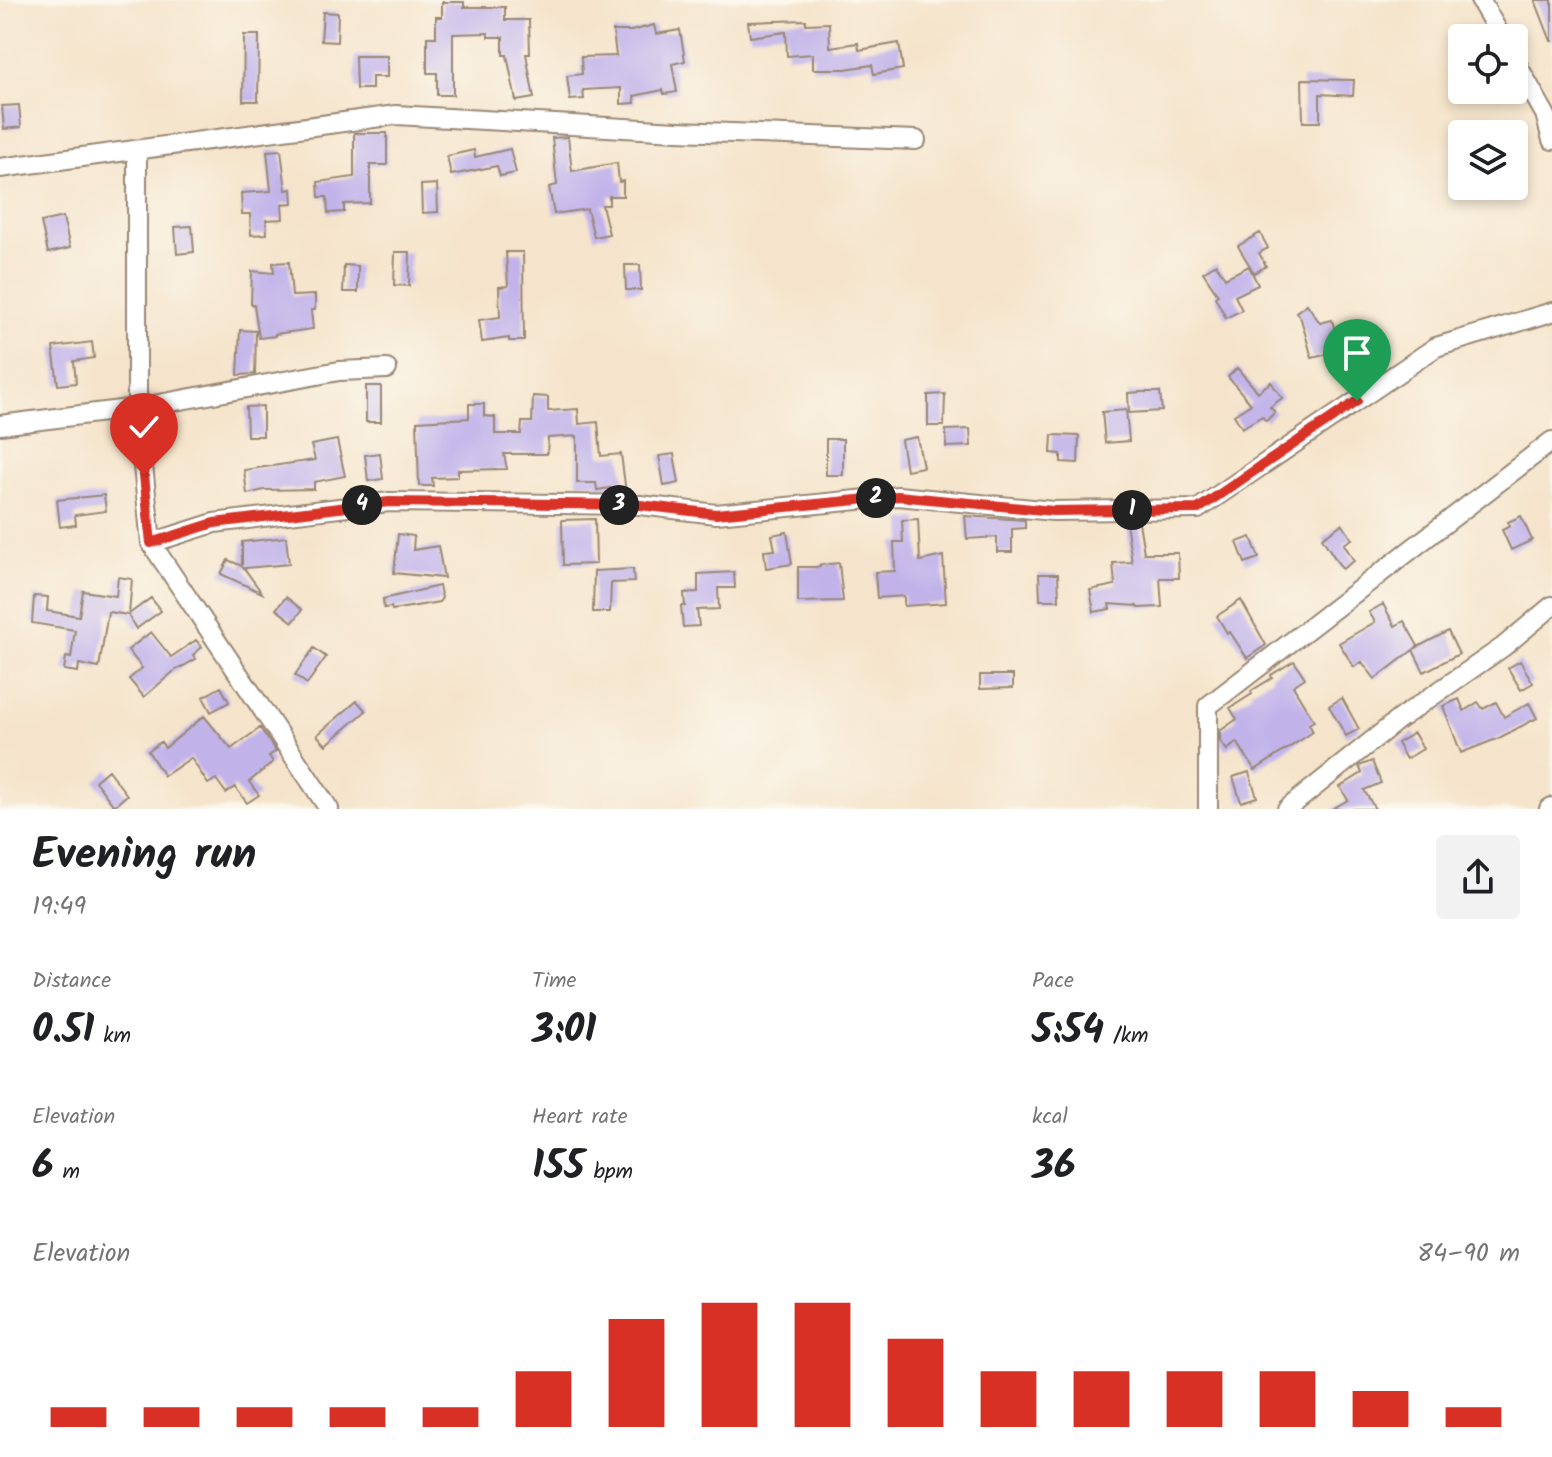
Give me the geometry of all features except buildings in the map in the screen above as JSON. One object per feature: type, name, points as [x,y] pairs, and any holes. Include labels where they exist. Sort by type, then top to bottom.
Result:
[{"type":"street","points":[[1480,0],[1494,24]]},
{"type":"street","points":[[1528,80],[1548,111],[1552,140]]},
{"type":"street","points":[[0,168],[396,115],[677,131],[916,140]]},
{"type":"street","points":[[137,151],[137,408],[151,543],[329,809]]},
{"type":"street","points":[[151,543],[214,523],[389,502],[640,505],[716,514],[898,496],[1053,511],[1198,509],[1436,347],[1552,312]]},
{"type":"street","points":[[0,425],[137,408],[339,371],[387,369]]},
{"type":"street","points":[[1208,809],[1208,706],[1552,441]]},
{"type":"street","points":[[1287,809],[1399,719],[1503,647],[1552,606]]},
{"type":"route","points":[[144,475],[151,543],[214,523],[389,502],[640,505],[716,514],[898,496],[1053,511],[1198,509],[1357,401]]}]
